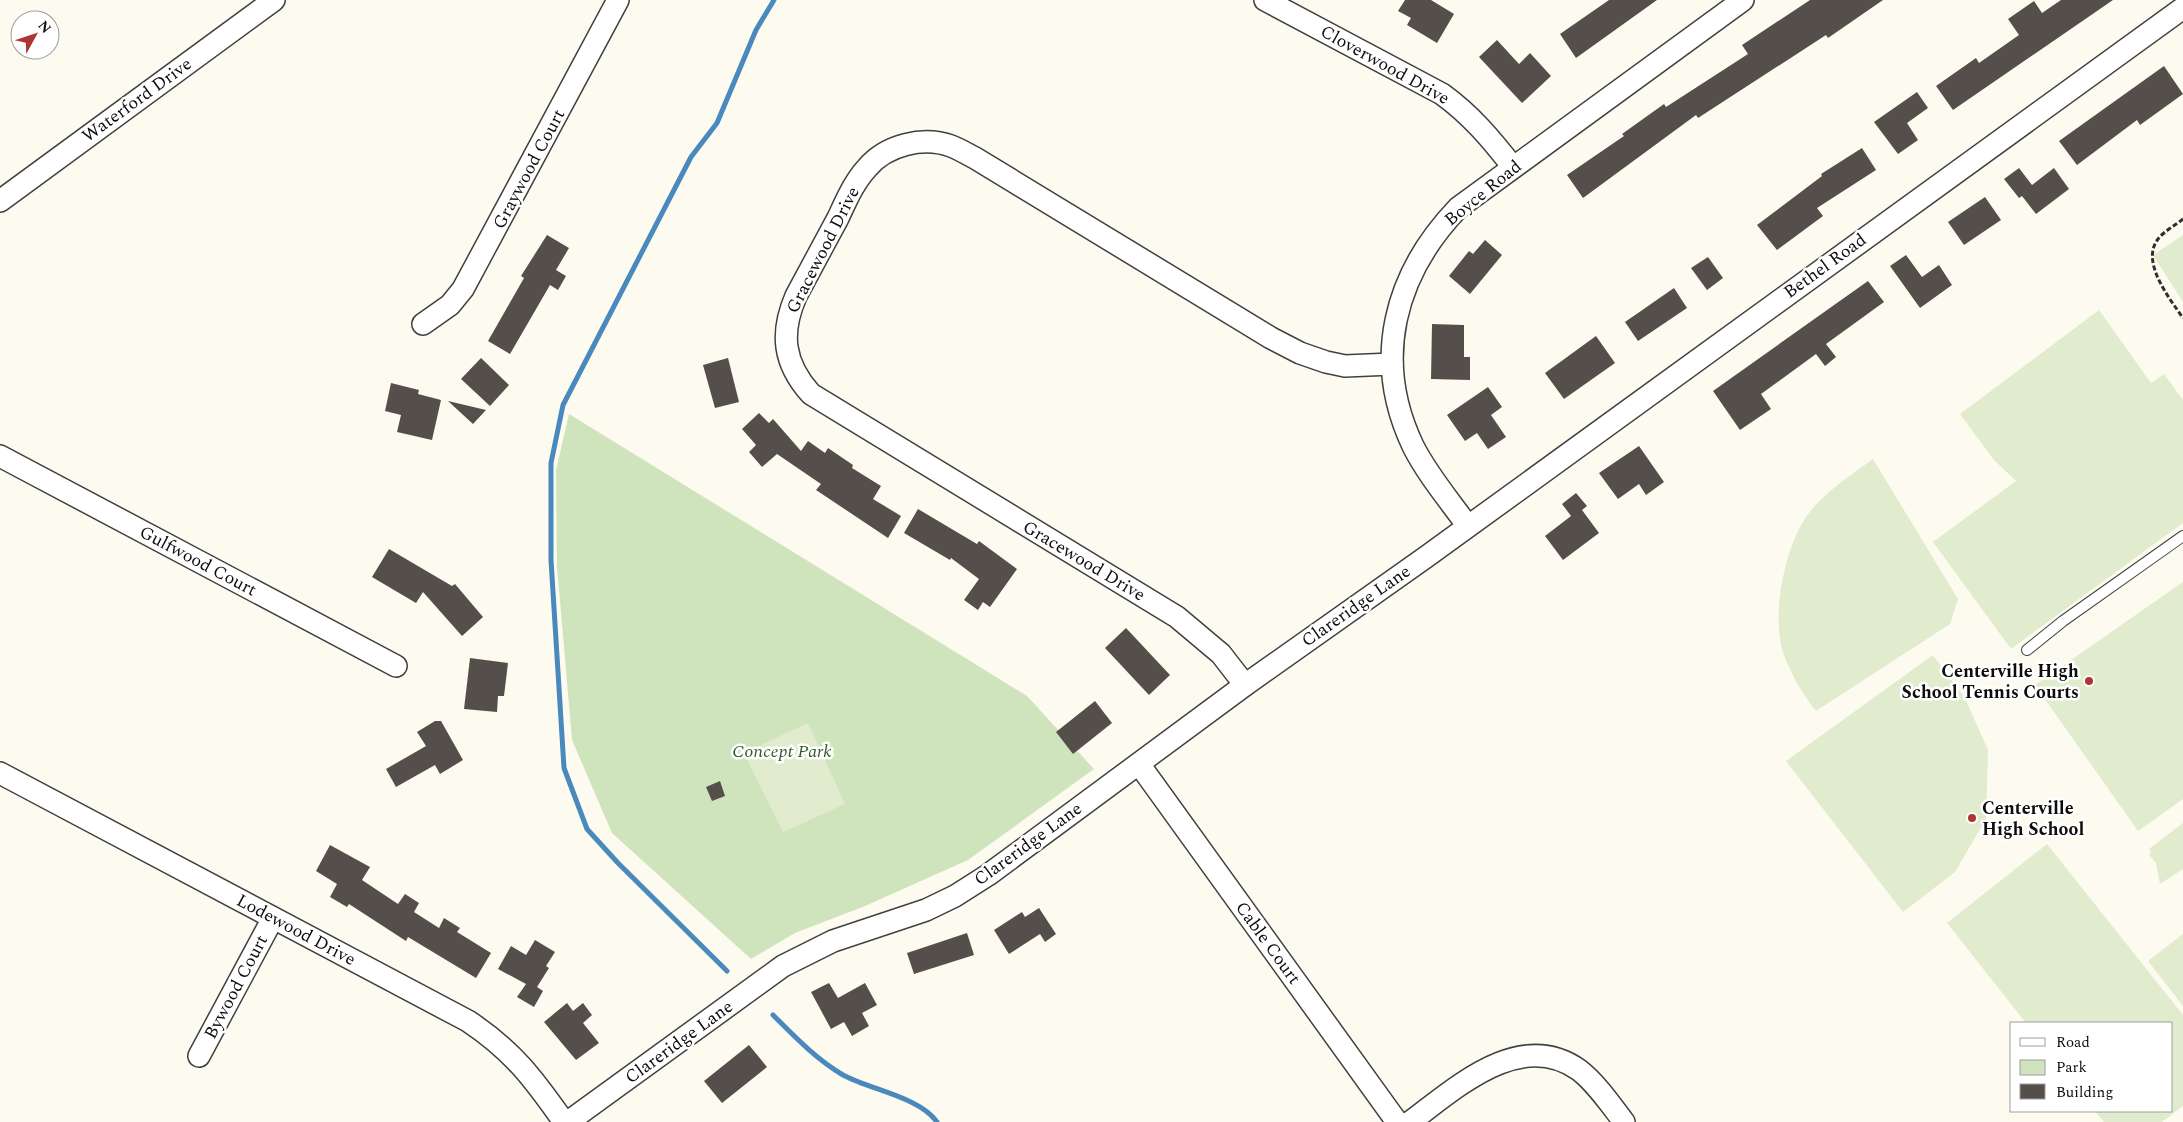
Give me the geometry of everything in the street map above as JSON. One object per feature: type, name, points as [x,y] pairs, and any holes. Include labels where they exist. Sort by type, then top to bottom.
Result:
[{"type":"street","name":"Waterford Drive","points":[[0,201],[274,0]]},
{"type":"street","name":"Graywood Court","points":[[423,324],[450,305],[463,289],[618,0]]},
{"type":"street","name":"Cloverwood Drive","points":[[1265,0],[1442,94],[1462,108],[1481,127],[1513,167]]},
{"type":"street","name":"Boyce Road","points":[[1467,525],[1414,448],[1397,402],[1392,364],[1394,331],[1400,302],[1409,277],[1421,253],[1440,227],[1458,208],[1743,0]]},
{"type":"street","name":"Bethel Road","points":[[1467,525],[2181,13]]},
{"type":"street","name":"Gracewood Drive","points":[[1245,685],[1221,654],[1177,617],[811,394],[801,383],[787,352],[788,314],[796,296],[854,186],[867,168],[893,149],[914,142],[929,142],[950,146],[975,158],[1271,338],[1300,353],[1345,366],[1392,364]]},
{"type":"street","name":"Gulfwood Court","points":[[0,456],[396,666]]},
{"type":"street","name":"Clareridge Lane","points":[[568,1122],[783,966],[833,941],[926,910],[955,896],[988,874],[1245,685],[1426,557],[1467,525]]},
{"type":"street","name":"Cable Court","points":[[1139,764],[1397,1122]]},
{"type":"street","name":"Lodewood Drive","points":[[0,773],[468,1021],[513,1055],[531,1076],[564,1122]]},
{"type":"street","name":"Bywood Court","points":[[199,1056],[273,918]]},
{"type":"street","points":[[1410,1122],[1484,1070],[1511,1059],[1530,1056],[1561,1060],[1580,1071],[1624,1122]]},
{"type":"lane","points":[[2027,650],[2063,621],[2183,536]]},
{"type":"path","points":[[2183,219],[2158,239],[2152,260],[2159,278],[2183,318]]},
{"type":"green space","points":[[2183,235],[2183,302],[2153,255]]},
{"type":"green space","points":[[2099,310],[2151,383],[2164,374],[2183,400],[2183,523],[2011,649],[1933,542],[2016,481],[1994,460],[1960,414]]},
{"type":"green space","name":"Concept Park","points":[[569,414],[1027,696],[1094,769],[968,860],[865,906],[795,933],[751,959],[612,833],[572,740],[557,566],[556,470]]},
{"type":"green space","points":[[1873,459],[1958,599],[1950,624],[1816,711],[1790,670],[1784,655],[1780,639],[1779,621],[1782,581],[1793,543],[1800,526],[1809,513],[1831,490]]},
{"type":"green space","points":[[2183,582],[2183,799],[2138,831],[2035,685]]},
{"type":"green space","points":[[1933,655],[1965,698],[1988,750],[1986,819],[1955,872],[1903,912],[1786,761]]},
{"type":"green space","points":[[808,723],[845,804],[783,832],[744,753]]},
{"type":"green space","points":[[2183,823],[2183,869],[2160,884],[2156,863],[2149,855],[2151,852],[2149,849]]},
{"type":"green space","points":[[2047,844],[2183,1015],[2183,1106],[2162,1122],[2104,1122],[2096,1112],[2173,1112],[2173,1022],[2025,1022],[1947,923]]},
{"type":"green space","points":[[2183,934],[2183,1006],[2148,961]]},
{"type":"building","points":[[1405,0],[1431,0],[1454,14],[1437,43],[1407,25],[1411,18],[1398,11]]},
{"type":"building","points":[[1609,0],[1657,0],[1576,58],[1560,34]]},
{"type":"building","points":[[1810,0],[1883,0],[1828,38],[1826,35],[1698,118],[1696,115],[1583,198],[1567,175],[1624,136],[1622,134],[1664,104],[1666,107],[1748,54],[1742,45]]},
{"type":"building","points":[[2061,0],[2113,0],[1953,110],[1936,86],[1976,58],[1979,63],[2019,35],[2008,19],[2034,1],[2042,13]]},
{"type":"building","points":[[1497,40],[1519,64],[1530,53],[1551,76],[1522,103],[1479,57]]},
{"type":"building","points":[[2164,66],[2183,94],[2140,125],[2137,120],[2077,165],[2059,141]]},
{"type":"building","points":[[1917,92],[1928,108],[1907,123],[1918,140],[1898,154],[1874,122]]},
{"type":"building","points":[[1862,148],[1876,170],[1817,208],[1823,216],[1777,250],[1757,225],[1822,176],[1821,174]]},
{"type":"building","points":[[2019,168],[2032,185],[2054,168],[2069,189],[2036,214],[2022,196],[2019,198],[2004,179]]},
{"type":"building","points":[[1985,197],[2001,220],[1964,245],[1948,222]]},
{"type":"building","points":[[547,235],[569,248],[556,270],[566,276],[558,290],[550,285],[510,354],[488,341],[524,278],[521,276]]},
{"type":"building","points":[[1485,240],[1502,255],[1470,294],[1449,276],[1469,251],[1473,254]]},
{"type":"building","points":[[1906,255],[1922,277],[1939,265],[1952,285],[1920,308],[1890,266]]},
{"type":"building","points":[[1708,257],[1723,278],[1707,290],[1691,268]]},
{"type":"building","points":[[1868,281],[1884,302],[1826,344],[1836,357],[1825,366],[1816,354],[1761,394],[1771,409],[1740,430],[1713,391]]},
{"type":"building","points":[[1674,288],[1687,308],[1638,341],[1625,322]]},
{"type":"building","points":[[1432,324],[1464,325],[1464,357],[1470,357],[1470,380],[1431,379]]},
{"type":"building","points":[[1596,336],[1615,363],[1564,399],[1545,373]]},
{"type":"building","points":[[481,358],[509,385],[490,406],[461,379]]},
{"type":"building","points":[[728,358],[739,402],[715,408],[703,365]]},
{"type":"building","points":[[391,383],[419,390],[418,394],[441,400],[432,440],[397,432],[401,415],[385,411]]},
{"type":"building","points":[[1488,387],[1502,407],[1491,415],[1506,437],[1488,449],[1477,433],[1465,441],[1447,415]]},
{"type":"building","points":[[448,401],[486,410],[473,424]]},
{"type":"building","points":[[759,413],[769,423],[773,419],[801,451],[808,441],[825,453],[828,448],[853,465],[852,468],[881,486],[873,499],[901,516],[888,538],[816,490],[821,484],[777,454],[762,467],[749,452],[756,445],[742,429]]},
{"type":"building","points":[[1639,446],[1664,482],[1646,495],[1639,484],[1618,499],[1599,473]]},
{"type":"building","points":[[1576,493],[1587,506],[1582,510],[1599,533],[1563,560],[1545,536],[1571,516],[1562,504]]},
{"type":"building","points":[[918,509],[977,544],[979,541],[1017,569],[990,607],[983,602],[978,610],[964,600],[979,579],[951,558],[950,560],[904,533]]},
{"type":"building","points":[[389,549],[452,586],[455,584],[483,617],[462,636],[423,592],[416,603],[372,577]]},
{"type":"building","points":[[1126,628],[1170,675],[1149,695],[1105,648]]},
{"type":"building","points":[[470,658],[508,663],[504,696],[498,696],[497,712],[464,709]]},
{"type":"building","points":[[1095,701],[1112,723],[1073,754],[1056,732]]},
{"type":"building","points":[[435,721],[441,721],[463,760],[440,774],[435,765],[396,787],[386,769],[426,746],[417,732]]},
{"type":"building","points":[[720,781],[725,796],[712,801],[706,787]]},
{"type":"building","points":[[330,845],[370,867],[362,880],[398,904],[405,894],[419,903],[414,912],[439,928],[444,918],[460,928],[457,932],[491,953],[476,978],[408,937],[406,941],[349,904],[347,907],[330,897],[337,884],[316,871]]},
{"type":"building","points":[[1039,908],[1056,934],[1045,942],[1040,934],[1009,954],[994,930],[1022,912],[1025,917]]},
{"type":"building","points":[[967,933],[974,955],[914,974],[907,953]]},
{"type":"building","points":[[535,940],[555,952],[546,966],[549,968],[537,987],[543,991],[534,1007],[517,997],[526,984],[498,969],[511,946],[526,955]]},
{"type":"building","points":[[829,983],[838,998],[865,983],[877,1005],[862,1013],[869,1026],[852,1036],[844,1022],[831,1029],[811,992]]},
{"type":"building","points":[[567,1003],[573,1011],[583,1003],[592,1015],[583,1023],[599,1043],[576,1060],[544,1022]]},
{"type":"building","points":[[749,1045],[767,1067],[722,1103],[704,1081]]},
{"type":"waterway","points":[[727,971],[618,863],[587,829],[564,768],[551,560],[551,463],[563,405],[691,157],[717,123],[756,30],[774,0]]},
{"type":"waterway","points":[[773,1015],[806,1047],[833,1069],[854,1080],[919,1106],[937,1122]]},
{"type":"place","name":"Centerville High School Tennis Courts","points":[[2089,681]]},
{"type":"place","name":"Centerville High School","points":[[1972,818]]}]
